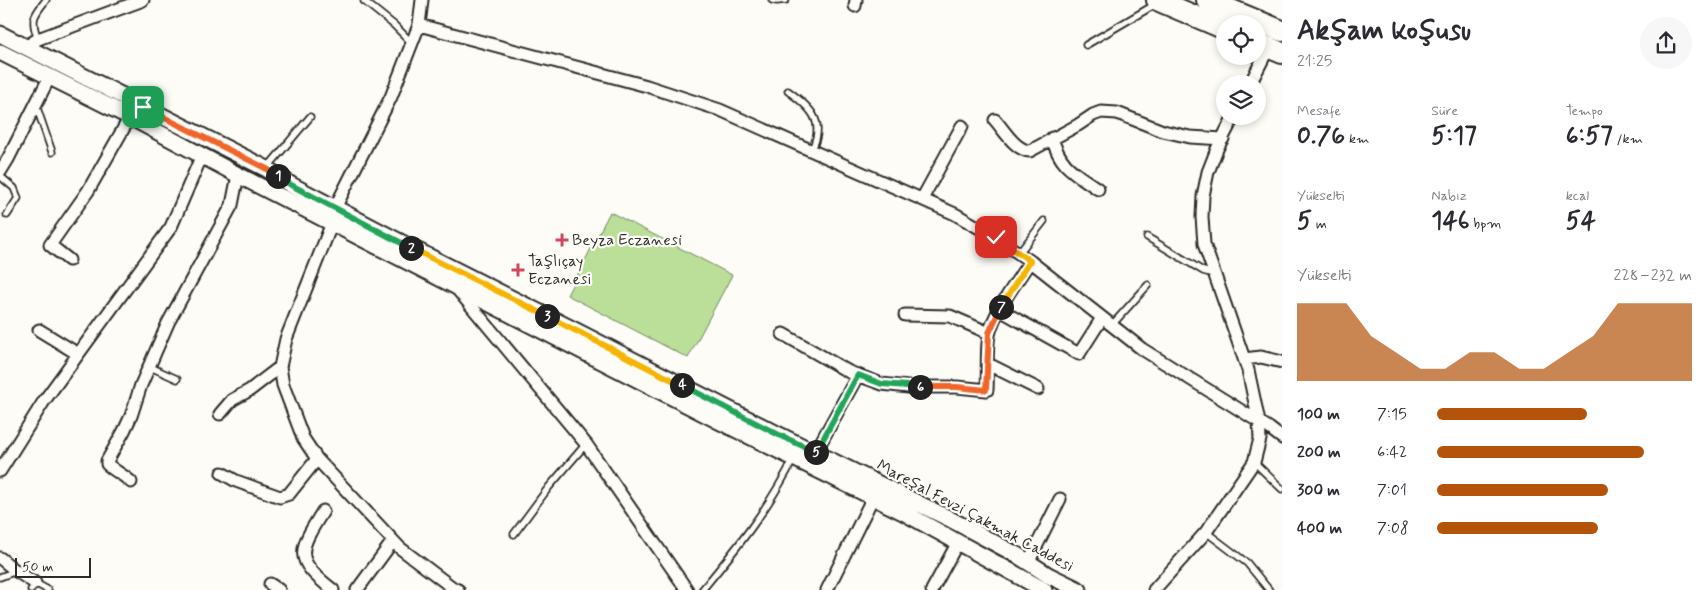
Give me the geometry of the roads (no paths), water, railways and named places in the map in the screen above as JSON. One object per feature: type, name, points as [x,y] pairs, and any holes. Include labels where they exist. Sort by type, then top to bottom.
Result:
[{"type":"highway","points":[[1207,0],[1282,30]]},
{"type":"highway","points":[[1158,1],[1216,25]]},
{"type":"street","points":[[31,43],[143,0]]},
{"type":"street","points":[[422,0],[419,24],[412,43],[391,97],[335,208],[332,223],[286,339],[280,367],[283,385],[303,438],[317,459],[400,548],[454,589]]},
{"type":"street","points":[[419,24],[665,92],[720,110],[955,214],[996,237],[1019,253],[1142,349],[1282,438]]},
{"type":"street","points":[[1255,75],[1269,48],[1282,30]]},
{"type":"street","name":"Mareşal Fevzi Çakmak Caddesi","points":[[0,34],[31,43],[267,169],[291,185],[335,208],[816,453],[948,518],[1048,575],[1079,590]]},
{"type":"street","name":"Mareşal Fevzi Çakmak Caddesi","points":[[0,52],[130,117],[332,223],[873,497],[1044,590]]},
{"type":"street","points":[[0,174],[4,161],[49,78]]},
{"type":"street","points":[[995,120],[1016,144],[1025,151],[1093,115],[1107,112],[1117,113],[1172,133],[1190,137],[1222,139]]},
{"type":"street","points":[[69,260],[50,245],[88,191],[130,117]]},
{"type":"street","points":[[1154,590],[1206,532],[1254,462],[1260,439],[1259,422],[1244,359],[1204,244],[1203,196],[1208,172],[1229,125]]},
{"type":"street","points":[[922,199],[962,126]]},
{"type":"street","points":[[1052,138],[1056,152],[1065,165],[1098,189]]},
{"type":"street","points":[[0,471],[44,401],[170,227],[202,155]]},
{"type":"street","points":[[131,482],[110,467],[107,461],[119,442],[131,416],[148,366],[168,323],[232,205],[238,175]]},
{"type":"street","points":[[783,334],[858,375],[882,384],[986,390],[989,333],[1000,310],[1030,261]]},
{"type":"street","points":[[453,284],[586,444],[687,590]]},
{"type":"street","points":[[1000,310],[1079,354],[1107,322]]},
{"type":"street","points":[[905,316],[950,316],[989,333]]},
{"type":"street","points":[[39,330],[78,354]]},
{"type":"street","points":[[1244,359],[1261,357],[1282,362]]},
{"type":"street","points":[[988,364],[1038,389]]},
{"type":"street","points":[[220,414],[232,400],[250,390],[280,367]]},
{"type":"street","points":[[816,453],[858,375]]},
{"type":"street","points":[[222,473],[236,482],[280,497],[289,494],[317,459]]},
{"type":"street","points":[[827,590],[873,497]]},
{"type":"street","points":[[1028,563],[1060,499]]},
{"type":"street","points":[[323,512],[307,537],[303,555],[304,562],[310,570],[333,590]]},
{"type":"street","points":[[357,590],[393,541]]},
{"type":"street","points":[[932,590],[958,542]]},
{"type":"street","points":[[0,558],[33,586]]},
{"type":"lane","points":[[31,43],[35,14],[46,0]]},
{"type":"lane","points":[[772,0],[786,0]]},
{"type":"lane","points":[[364,1],[394,25],[412,43]]},
{"type":"lane","points":[[1086,45],[1158,1]]},
{"type":"lane","points":[[788,91],[805,103],[813,113],[818,134],[812,150]]},
{"type":"lane","points":[[36,105],[52,152]]},
{"type":"lane","points":[[267,169],[310,117]]},
{"type":"lane","points":[[0,174],[14,188],[18,198],[7,215]]},
{"type":"lane","points":[[1019,253],[1044,221]]},
{"type":"lane","points":[[1146,237],[1203,271],[1215,274]]},
{"type":"lane","points":[[1107,322],[1148,285]]},
{"type":"lane","points":[[148,366],[177,379]]},
{"type":"lane","points":[[514,534],[548,487],[586,444]]},
{"type":"lane","points":[[702,590],[750,531],[778,489],[794,458]]},
{"type":"lane","points":[[1254,462],[1282,489]]},
{"type":"lane","points":[[1206,532],[1247,563],[1269,590]]},
{"type":"lane","points":[[0,577],[16,571]]},
{"type":"lane","points":[[33,586],[48,590]]},
{"type":"place","name":"Beyza Eczanesi","points":[[562,240]]},
{"type":"place","name":"Taşlıçay Eczanesi","points":[[518,270]]}]
